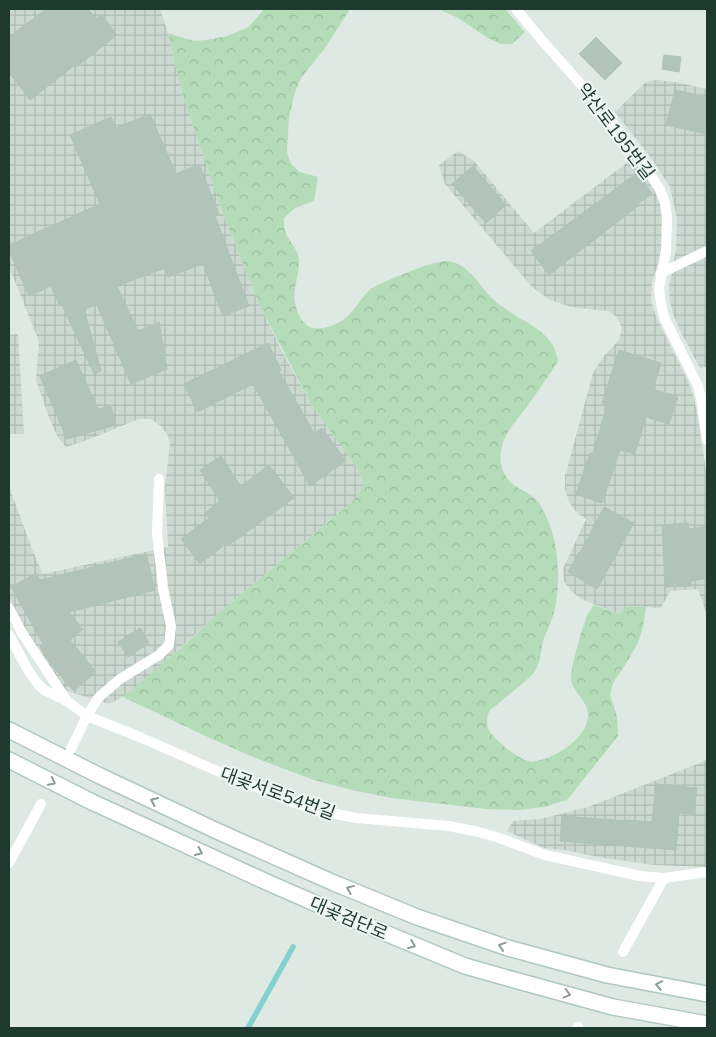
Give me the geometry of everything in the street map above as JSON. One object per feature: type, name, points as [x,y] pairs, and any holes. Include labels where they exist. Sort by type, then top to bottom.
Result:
[{"type":"main road","name":"대곶검단로","points":[[9,730],[98,775],[217,831],[334,883],[417,917],[508,948],[598,973],[707,994]]},
{"type":"main road","name":"대곶검단로","points":[[9,760],[92,802],[271,884],[465,966],[613,1007],[707,1024]]},
{"type":"lane","name":"약산로195번길","points":[[516,9],[600,106],[659,188],[665,202],[668,217],[666,252],[659,288],[660,304],[664,317],[698,386],[707,440]]},
{"type":"lane","points":[[661,273],[707,251]]},
{"type":"lane","points":[[71,749],[86,716],[98,698],[120,679],[159,655],[169,645],[171,626],[163,588],[157,533],[159,478]]},
{"type":"lane","points":[[9,608],[22,634],[67,701]]},
{"type":"lane","name":"대곶서로54번길","points":[[9,635],[37,683],[44,690],[67,701],[86,716],[262,790],[317,810],[356,818],[449,826],[471,830],[552,857],[640,876],[664,878],[707,872]]},
{"type":"lane","points":[[9,863],[41,804]]},
{"type":"lane","points":[[623,952],[664,878]]},
{"type":"shaded area","points":[[9,9],[160,9],[168,33],[183,97],[224,216],[259,304],[311,404],[357,468],[363,481],[361,490],[352,502],[213,618],[153,673],[123,697],[109,704],[64,690],[22,627],[9,597],[9,486],[43,574],[168,547],[165,487],[170,443],[167,434],[161,426],[151,419],[139,419],[66,447],[58,438],[48,415],[36,380],[39,341],[9,267]]},
{"type":"shaded area","points":[[656,80],[707,89],[707,367],[700,368],[679,328],[670,302],[669,287],[676,250],[677,219],[670,187],[652,159],[615,112],[646,82]]},
{"type":"shaded area","points":[[458,151],[474,161],[534,233],[633,158],[655,190],[660,204],[663,241],[652,282],[651,301],[657,319],[688,381],[698,418],[707,477],[707,616],[698,589],[670,591],[661,608],[629,606],[619,614],[581,599],[571,591],[564,581],[563,569],[586,519],[577,513],[569,502],[565,489],[565,476],[593,373],[603,357],[619,340],[622,328],[617,317],[608,311],[571,307],[550,300],[532,287],[445,184],[439,165]]},
{"type":"shaded area","points":[[18,334],[24,434],[9,434],[9,335]]},
{"type":"shaded area","points":[[707,759],[707,867],[654,865],[544,848],[507,831],[513,821],[540,819],[588,807]]},
{"type":"green space","points":[[264,9],[350,9],[325,48],[301,78],[295,92],[289,117],[287,152],[291,164],[300,172],[318,177],[314,201],[295,208],[284,218],[284,226],[288,238],[299,257],[295,301],[300,318],[304,323],[313,328],[324,328],[340,322],[376,286],[419,268],[445,261],[459,264],[465,268],[497,303],[546,336],[555,350],[558,361],[509,431],[502,446],[501,458],[502,468],[507,478],[515,486],[534,497],[546,515],[551,528],[555,542],[558,571],[554,613],[534,672],[489,712],[487,724],[493,736],[513,753],[524,760],[532,762],[553,756],[570,745],[584,730],[587,722],[587,708],[572,684],[571,675],[577,647],[588,614],[594,605],[619,614],[629,606],[646,607],[638,643],[613,683],[610,695],[617,716],[618,736],[567,800],[544,807],[518,810],[486,809],[391,798],[348,789],[314,780],[258,759],[123,697],[213,618],[352,502],[361,490],[363,481],[357,468],[311,404],[259,304],[224,216],[183,97],[168,33],[194,41],[227,36],[249,27]]},
{"type":"green space","points":[[439,9],[505,9],[525,32],[512,44],[501,44],[488,38],[458,18]]},
{"type":"building","points":[[46,9],[88,9],[96,19],[101,14],[117,35],[30,100],[9,72],[9,37]]},
{"type":"building","points":[[596,37],[622,63],[605,80],[579,54]]},
{"type":"building","points":[[664,55],[681,57],[679,72],[662,69]]},
{"type":"building","points":[[675,90],[707,97],[707,134],[666,125]]},
{"type":"building","points":[[150,114],[176,174],[199,164],[219,214],[215,216],[249,306],[223,316],[203,264],[168,277],[165,268],[117,286],[138,331],[159,322],[167,369],[131,384],[97,305],[84,309],[101,371],[94,374],[62,305],[60,306],[51,286],[29,296],[9,251],[9,245],[100,204],[70,135],[111,117],[116,128]]},
{"type":"building","points":[[473,166],[506,205],[486,223],[452,184]]},
{"type":"building","points":[[637,173],[652,194],[549,275],[531,251]]},
{"type":"building","points":[[268,343],[281,370],[279,371],[314,433],[322,428],[346,461],[310,486],[253,384],[197,412],[184,384]]},
{"type":"building","points":[[619,350],[661,363],[653,389],[678,397],[669,424],[646,417],[635,454],[620,450],[602,503],[576,494],[590,453],[593,454],[607,405],[602,403]]},
{"type":"building","points":[[76,360],[98,409],[111,406],[116,425],[66,439],[40,376]]},
{"type":"building","points":[[221,456],[241,486],[269,465],[294,498],[229,545],[227,543],[200,564],[181,539],[209,518],[205,513],[220,501],[200,470]]},
{"type":"building","points":[[604,507],[634,523],[597,589],[568,572]]},
{"type":"building","points":[[688,523],[689,529],[707,526],[707,578],[691,581],[691,586],[665,587],[662,525]]},
{"type":"building","points":[[146,554],[155,590],[69,612],[83,629],[70,640],[96,672],[74,691],[51,665],[40,647],[43,644],[11,587],[36,573],[40,580]]},
{"type":"building","points":[[140,628],[149,643],[128,657],[118,642]]},
{"type":"building","points":[[656,784],[697,788],[694,814],[679,813],[676,850],[560,841],[562,816],[652,822]]},
{"type":"waterway","points":[[248,1028],[293,947]]}]
